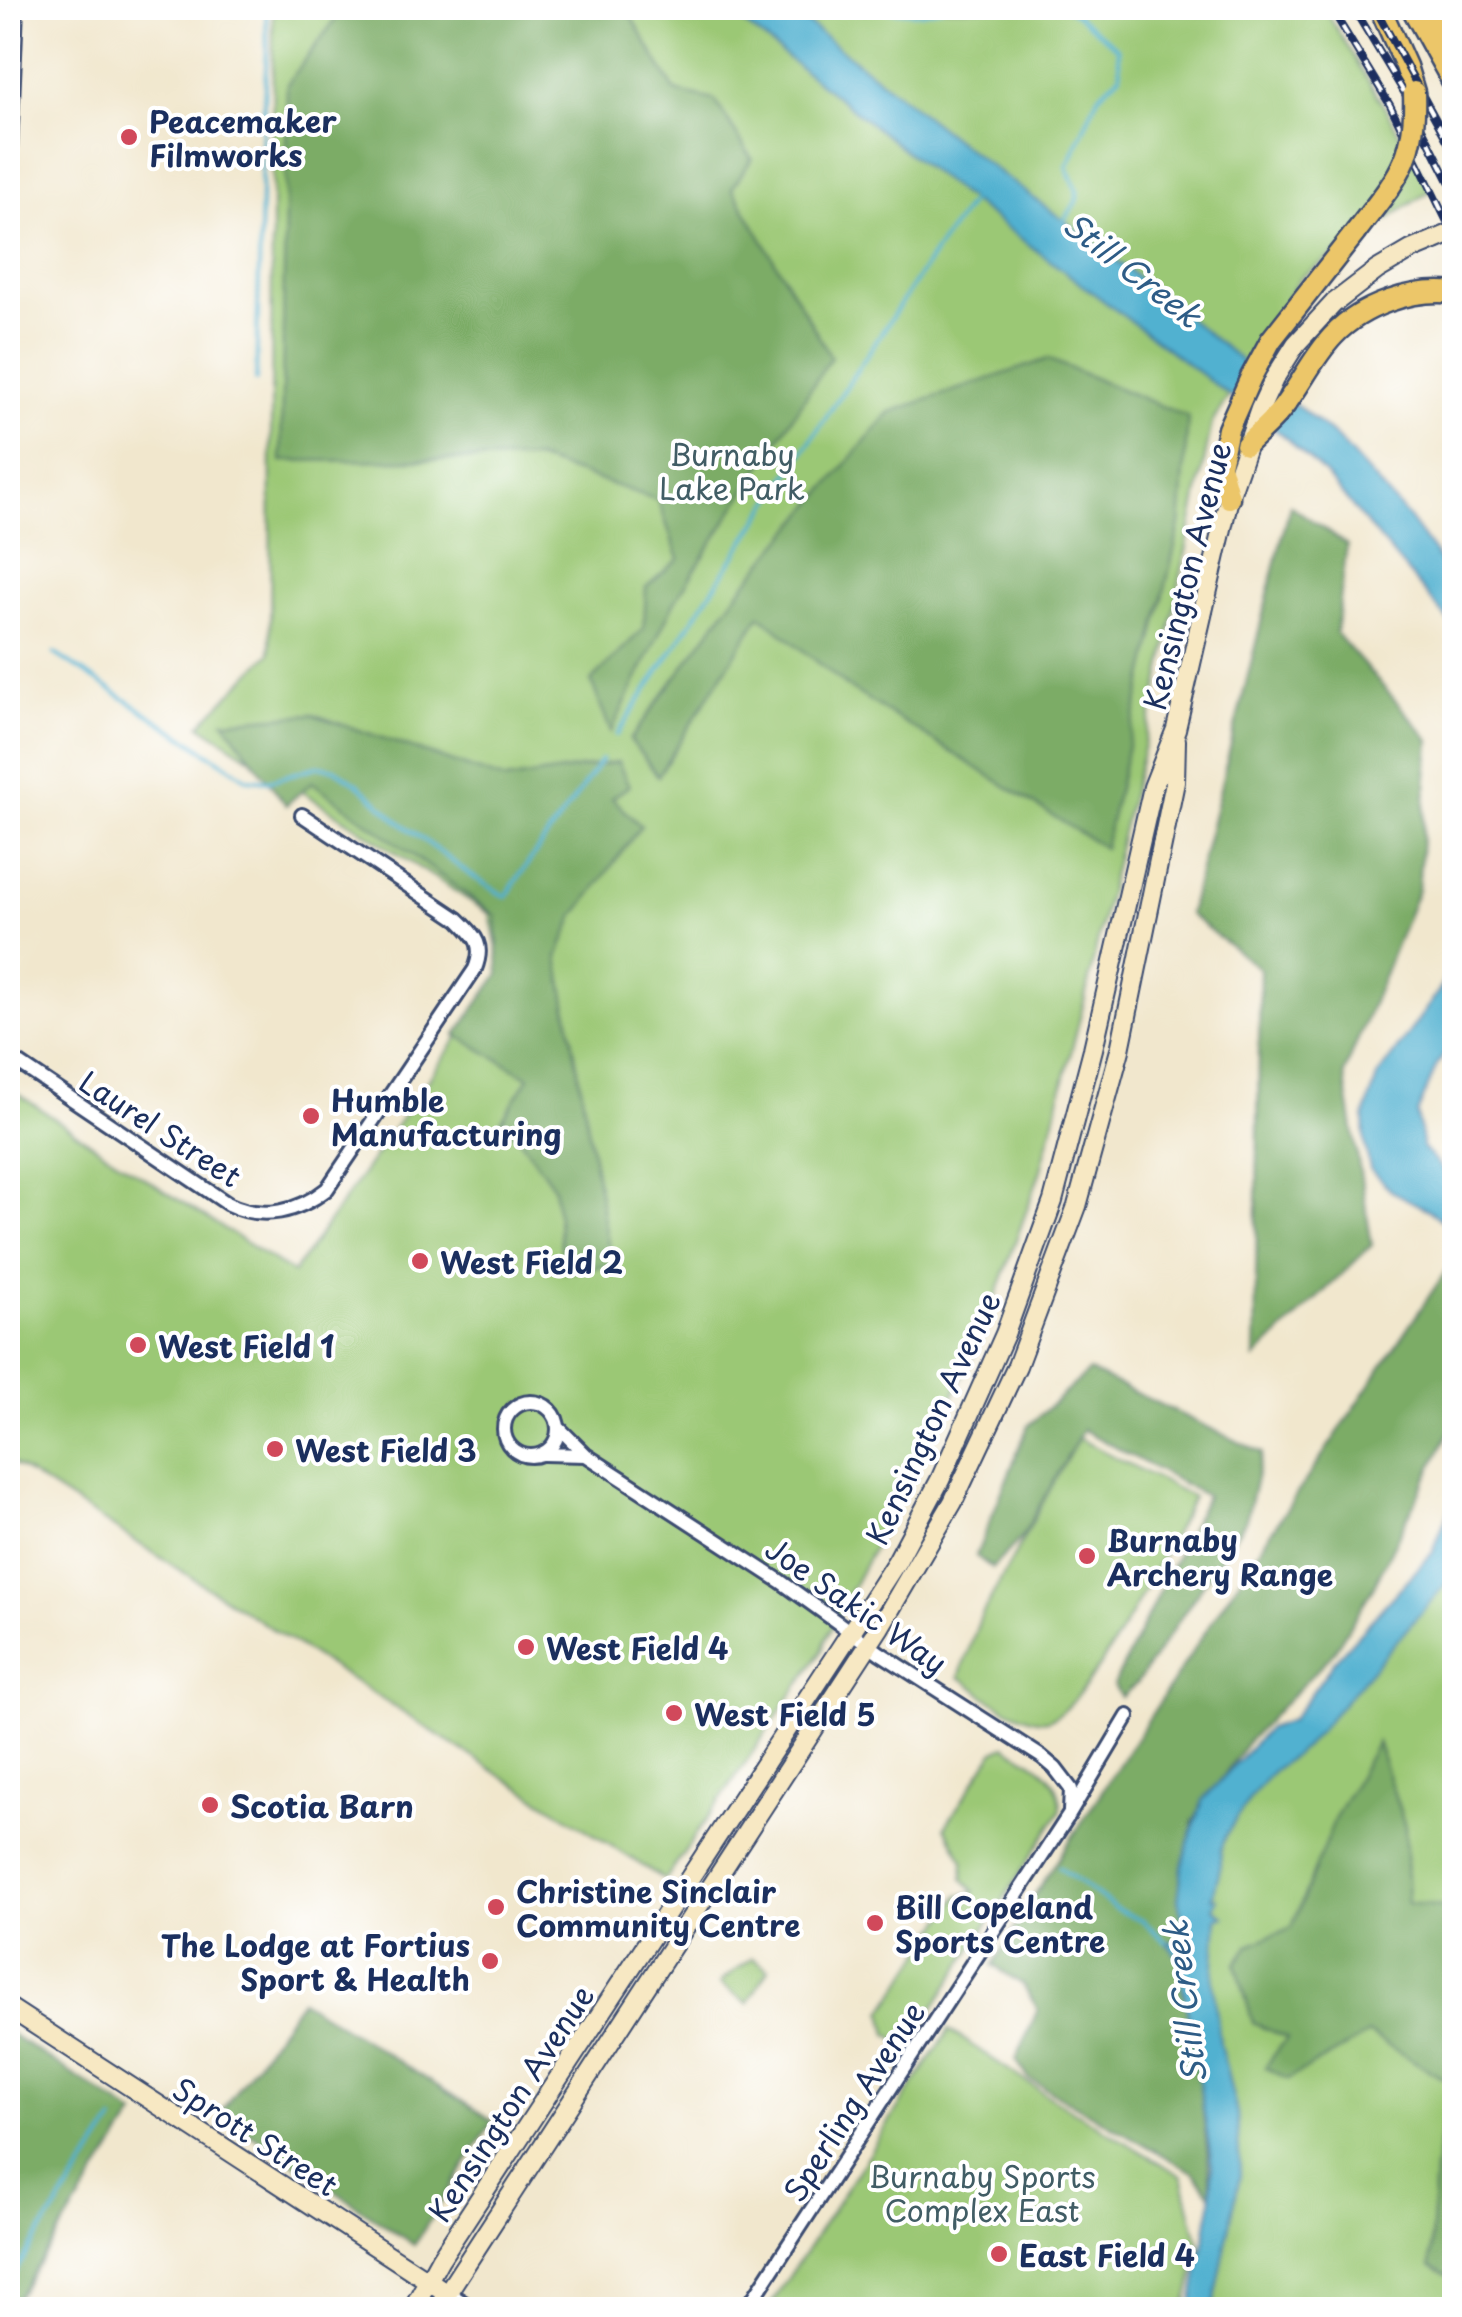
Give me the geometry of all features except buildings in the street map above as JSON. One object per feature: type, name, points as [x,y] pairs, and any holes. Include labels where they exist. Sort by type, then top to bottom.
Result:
[{"type":"main road","points":[[1229,498],[1220,465],[1228,429],[1251,376],[1271,340],[1403,167],[1412,144],[1414,92],[1380,8]]},
{"type":"main road","points":[[1412,8],[1454,84]]},
{"type":"main road","points":[[1432,8],[1454,49]]},
{"type":"main road","name":"Kensington Avenue","points":[[412,2310],[440,2258],[896,1561],[940,1480],[1005,1334],[1048,1218],[1093,1048],[1153,787],[1176,729],[1229,498],[1246,445],[1274,379],[1296,344],[1334,303],[1377,270],[1454,232]]},
{"type":"main road","points":[[1246,445],[1282,410],[1334,335],[1354,319],[1412,294],[1454,293]]},
{"type":"main road","name":"Kensington Avenue","points":[[436,2310],[868,1645],[953,1502],[1017,1366],[1077,1206],[1120,1050],[1175,782],[1176,729]]},
{"type":"main road","name":"Sprott Street","points":[[8,2008],[446,2292]]},
{"type":"street","points":[[8,174],[15,8]]},
{"type":"street","name":"Laurel Street","points":[[8,1056],[240,1210],[270,1214],[314,1200],[337,1178],[475,968],[480,950],[474,934],[458,918],[302,815]]},
{"type":"street","name":"Joe Sakic Way","points":[[586,1455],[528,1456],[512,1448],[505,1432],[508,1415],[522,1404],[539,1404],[554,1414],[558,1427],[586,1455],[1042,1757],[1071,1789],[1070,1815]]},
{"type":"street","points":[[543,1454],[554,1443],[558,1427]]},
{"type":"street","name":"Sperling Avenue","points":[[746,2310],[1070,1815],[1128,1716]]},
{"type":"street","name":"Sprott Street","points":[[446,2292],[475,2310]]},
{"type":"green space","name":"Burnaby Lake Park","points":[[273,8],[1324,8],[1431,190],[1299,279],[1212,423],[1158,690],[1084,1002],[1041,1170],[977,1350],[822,1651],[665,1880],[8,1460],[8,1087],[293,1273],[502,974],[490,914],[200,725],[270,653]]},
{"type":"green space","points":[[344,8],[626,8],[675,91],[715,100],[752,159],[732,188],[831,357],[675,601],[611,732],[591,681],[644,628],[646,587],[679,559],[658,500],[536,459],[281,461],[287,84]]},
{"type":"green space","points":[[1048,359],[1188,417],[1180,525],[1104,848],[848,687],[760,615],[658,776],[630,740],[736,595],[890,412]]},
{"type":"green space","points":[[1290,505],[1347,545],[1336,633],[1430,740],[1418,890],[1344,1074],[1372,1245],[1255,1358],[1260,969],[1189,914]]},
{"type":"green space","points":[[312,714],[506,780],[618,762],[629,786],[612,798],[641,826],[574,917],[558,957],[612,1265],[564,1272],[554,1187],[518,1136],[497,1128],[529,1077],[456,1035],[499,974],[496,916],[312,782],[286,805],[224,721]]},
{"type":"green space","points":[[1454,1259],[1454,1422],[1374,1586],[1333,1653],[1247,1742],[1193,1821],[1184,1924],[1212,2196],[1193,2172],[1029,2079],[1016,2060],[1038,2009],[1022,1984],[993,1965],[1231,1592]]},
{"type":"green space","points":[[1089,1371],[1262,1453],[1246,1520],[1137,1683],[1121,1697],[1114,1685],[1206,1496],[1083,1430],[1022,1537],[992,1568],[976,1556],[1028,1426]]},
{"type":"green space","name":"Burnaby Archery Range","points":[[1078,1438],[1193,1497],[1128,1620],[1085,1687],[1065,1709],[1040,1720],[1005,1708],[959,1677],[981,1616]]},
{"type":"green space","points":[[1454,1560],[1454,2309],[1211,2309],[1235,2165],[1211,2018],[1207,1860],[1254,1780]]},
{"type":"green space","points":[[1377,1742],[1405,1826],[1408,1903],[1454,1908],[1454,2279],[1430,2267],[1435,2168],[1450,2083],[1369,2034],[1288,2079],[1265,2067],[1287,2038],[1253,2023],[1236,1964],[1249,1945],[1292,1927],[1335,1818]]},
{"type":"green space","points":[[1005,1746],[1044,1770],[1056,1786],[1061,1810],[908,2048],[888,2034],[883,2012],[959,1895],[975,1892],[963,1879],[964,1861],[945,1827],[994,1751]]},
{"type":"green space","points":[[752,1958],[769,1969],[748,2003],[720,1984]]},
{"type":"green space","points":[[301,2000],[493,2121],[414,2245],[220,2113]]},
{"type":"green space","name":"Burnaby Sports Complex East","points":[[949,2030],[1042,2092],[1182,2176],[1200,2249],[1185,2309],[768,2309]]},
{"type":"green space","points":[[8,2032],[135,2115],[10,2310],[8,2309]]},
{"type":"water","points":[[725,8],[788,8],[1101,248],[1336,437],[1408,517],[1454,580],[1454,627],[1322,471],[1286,438],[923,165]]},
{"type":"water","points":[[1454,958],[1454,1040],[1437,1065],[1417,1114],[1423,1148],[1454,1182],[1454,1230],[1430,1211],[1391,1191],[1370,1169],[1364,1117],[1377,1077],[1439,991]]},
{"type":"water","points":[[1454,1496],[1454,1574],[1306,1746],[1273,1771],[1249,1799],[1221,1850],[1212,1898],[1217,1899],[1214,1908],[1224,1916],[1217,1918],[1213,1981],[1220,2044],[1237,2113],[1240,2175],[1213,2309],[1191,2309],[1211,2204],[1212,2166],[1182,1983],[1183,1963],[1166,1942],[1181,1942],[1178,1900],[1188,1843],[1203,1800],[1268,1728],[1292,1720],[1335,1660],[1433,1552]]},
{"type":"waterway","points":[[256,380],[266,8]]},
{"type":"waterway","points":[[797,19],[811,8]]},
{"type":"waterway","points":[[867,8],[920,13],[941,8]]},
{"type":"waterway","name":"Still Creek","points":[[1061,224],[1077,197],[1067,167],[1098,96],[1120,75],[1118,48],[1067,8]]},
{"type":"waterway","points":[[617,735],[974,197]]},
{"type":"waterway","points":[[54,653],[248,779],[269,781],[319,766],[335,769],[469,874],[506,897],[601,760]]},
{"type":"waterway","name":"Still Creek","points":[[1059,1867],[1116,1909],[1143,1921],[1166,1942]]},
{"type":"waterway","points":[[8,2283],[114,2121]]},
{"type":"railway","points":[[1331,8],[1390,105],[1454,236]]},
{"type":"railway","points":[[1353,8],[1405,94],[1454,191]]},
{"type":"railway","points":[[1375,8],[1454,153]]},
{"type":"place","name":"Peacemaker Filmworks","points":[[129,137]]},
{"type":"place","name":"Humble Manufacturing","points":[[311,1116]]},
{"type":"place","name":"West Field 2","points":[[420,1261]]},
{"type":"place","name":"West Field 1","points":[[138,1345]]},
{"type":"place","name":"West Field 3","points":[[275,1449]]},
{"type":"place","name":"Burnaby Archery Range","points":[[1087,1556]]},
{"type":"place","name":"West Field 4","points":[[526,1647]]},
{"type":"place","name":"West Field 5","points":[[674,1713]]},
{"type":"place","name":"Scotia Barn","points":[[210,1805]]},
{"type":"place","name":"Christine Sinclair Community Centre","points":[[496,1907]]},
{"type":"place","name":"Bill Copeland Sports Centre","points":[[875,1923]]},
{"type":"place","name":"The Lodge at Fortius Sport & Health","points":[[490,1961]]},
{"type":"place","name":"East Field 4","points":[[999,2254]]}]
